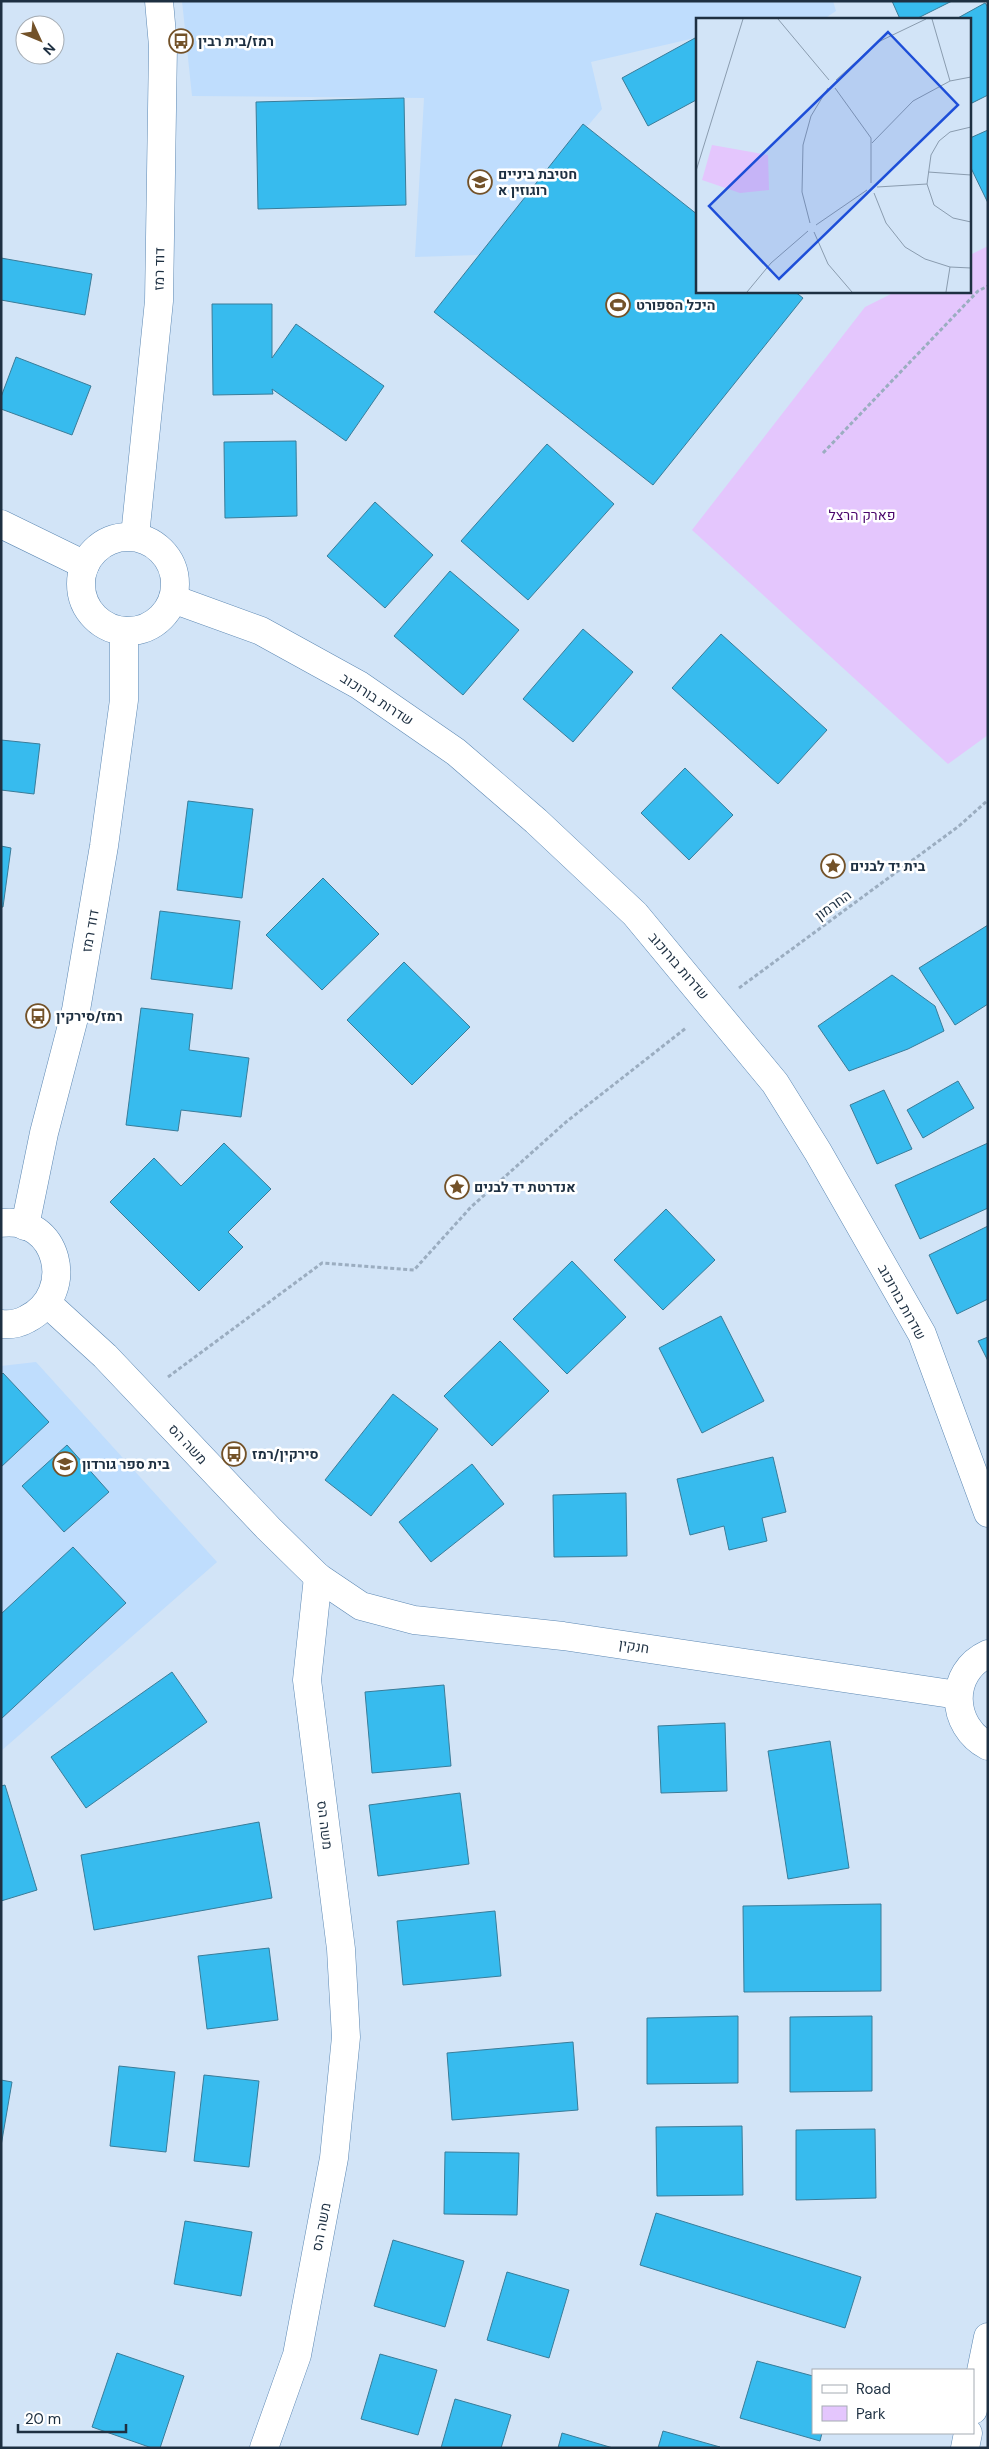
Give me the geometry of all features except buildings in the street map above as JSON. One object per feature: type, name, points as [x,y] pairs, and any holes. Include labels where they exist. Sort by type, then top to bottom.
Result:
[{"type":"street","name":"דוד רמז","points":[[135,536],[159,301],[163,46],[159,1]]},
{"type":"street","points":[[1,524],[85,565]]},
{"type":"street","points":[[135,536],[149,541],[160,548],[169,559],[174,572],[176,586],[173,600],[159,620],[136,631],[124,631],[109,627],[97,620],[87,608],[82,594],[81,579],[85,565],[93,552],[105,542],[120,537],[135,536]]},
{"type":"street","name":"שדרות בורוכוב","points":[[173,600],[261,631],[359,684],[456,752],[536,821],[634,914],[713,1007],[779,1090],[818,1152],[922,1334],[988,1513]]},
{"type":"street","name":"דוד רמז","points":[[13,1225],[44,1133],[76,1010],[104,846],[124,700],[124,631]]},
{"type":"street","points":[[1,1324],[21,1322],[36,1315],[48,1304],[58,1279],[57,1266],[46,1241],[37,1232],[13,1225]]},
{"type":"street","name":"משה הס","points":[[48,1304],[104,1356],[318,1578],[307,1680],[341,1949],[346,2037],[334,2158],[297,2355],[264,2448]]},
{"type":"street","name":"חנקין","points":[[318,1578],[361,1606],[414,1620],[563,1636],[958,1695]]},
{"type":"street","points":[[988,1654],[969,1667],[961,1680],[958,1695],[959,1712],[966,1728],[978,1740],[988,1746]]},
{"type":"street","points":[[974,2405],[988,2337]]},
{"type":"street","points":[[965,2448],[968,2434]]},
{"type":"path","points":[[823,454],[978,291],[988,286]]},
{"type":"path","name":"החרמון","points":[[142,1396],[322,1263],[414,1270],[471,1207],[566,1122],[713,1007],[959,826],[988,800]]},
{"type":"shaded area","name":"חטיבת ביניים רוגוזין א","points":[[182,1],[833,1],[836,11],[826,18],[696,18],[696,39],[591,62],[602,109],[479,255],[415,257],[424,98],[192,96]]},
{"type":"shaded area","name":"בית ספר גורדון","points":[[36,1362],[217,1562],[1,1751],[1,1366]]},
{"type":"green space","name":"פארק הרצל","points":[[988,246],[988,735],[948,764],[692,530],[865,307],[895,292],[972,292],[972,254]]},
{"type":"place","name":"רמז/בית רבין","points":[[181,41]]},
{"type":"place","name":"חטיבת ביניים רוגוזין א","points":[[480,182]]},
{"type":"place","name":"היכל הספורט","points":[[618,305]]},
{"type":"place","name":"בית יד לבנים","points":[[833,866]]},
{"type":"place","name":"רמז/סירקין","points":[[38,1016]]},
{"type":"place","name":"אנדרטת יד לבנים","points":[[457,1187]]},
{"type":"place","name":"סירקין/רמז","points":[[234,1454]]},
{"type":"place","name":"בית ספר גורדון","points":[[65,1464]]}]
